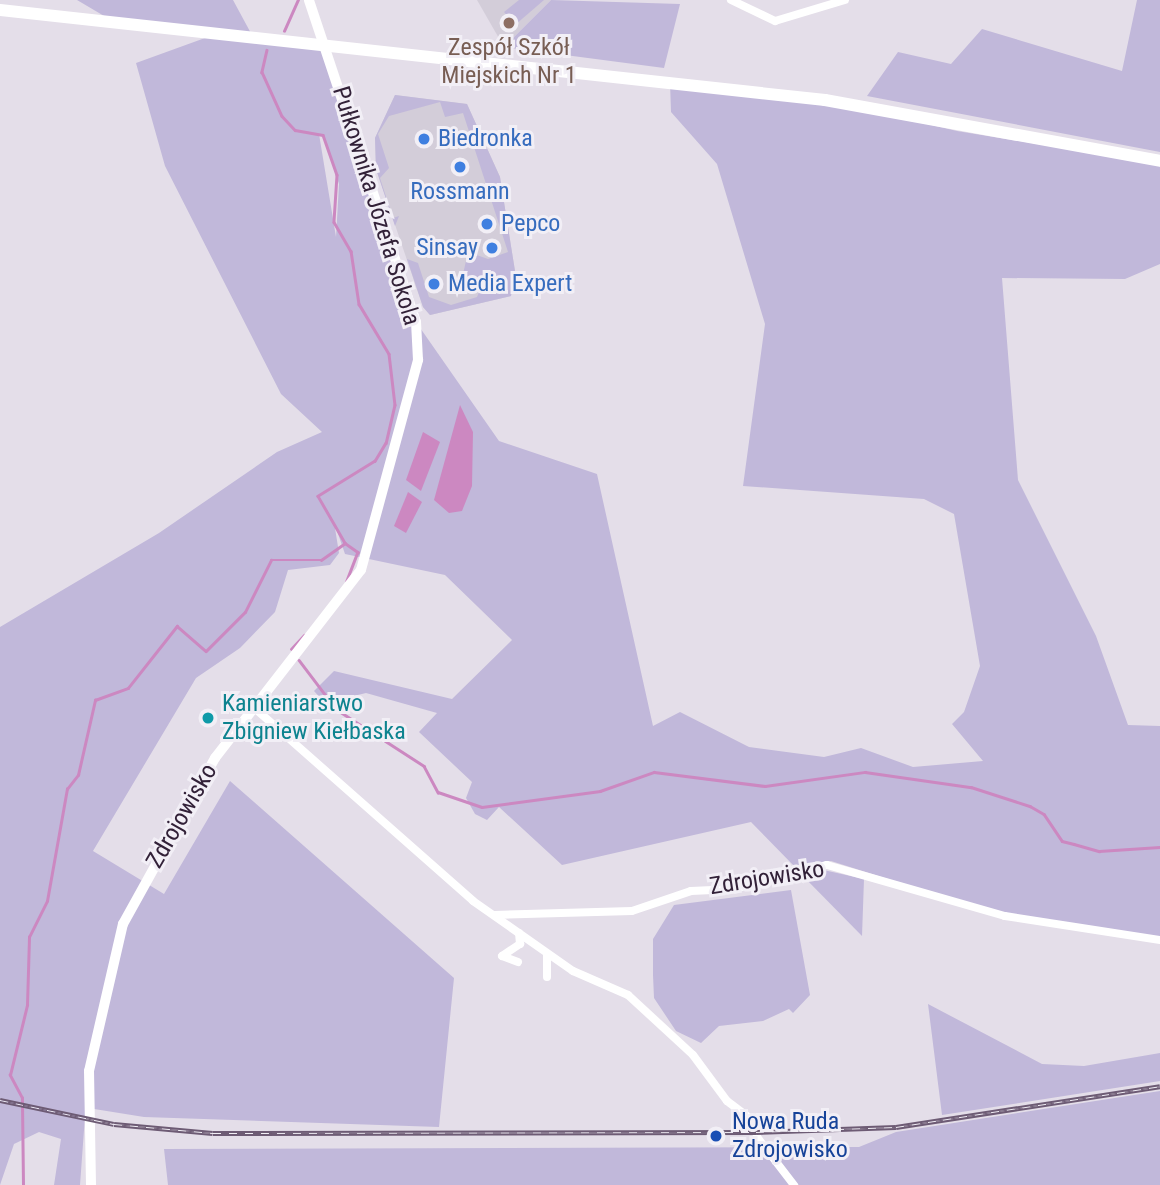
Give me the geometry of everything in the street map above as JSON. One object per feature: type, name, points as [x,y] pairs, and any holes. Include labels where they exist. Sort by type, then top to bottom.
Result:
[{"type":"main road","points":[[0,10],[825,100],[1160,161]]},
{"type":"street","name":"Pułkownika Józefa Sokola","points":[[251,705],[334,612],[361,570],[418,360],[416,322],[309,0]]},
{"type":"street","points":[[731,0],[775,21],[845,0]]},
{"type":"street","points":[[251,705],[495,915],[547,954],[628,995],[693,1055],[727,1101],[754,1121],[757,1137],[794,1185]]},
{"type":"street","name":"Zdrojowisko","points":[[91,1185],[88,1167],[89,1071],[120,933],[136,895],[251,705]]},
{"type":"street","name":"Zdrojowisko","points":[[495,915],[632,911],[691,891],[734,889],[827,865],[1005,916],[1160,940]]},
{"type":"street","points":[[518,962],[502,956],[520,944],[519,933]]},
{"type":"street","points":[[547,954],[547,977]]},
{"type":"shaded area","points":[[77,0],[233,0],[253,37],[325,45],[416,322],[499,441],[597,474],[653,726],[680,712],[749,747],[824,757],[861,748],[913,767],[983,761],[952,724],[964,712],[980,666],[954,514],[924,499],[743,486],[765,324],[717,164],[671,112],[670,82],[825,100],[957,131],[1160,164],[1160,264],[1125,279],[1002,278],[1018,480],[1096,636],[1128,725],[1160,726],[1160,940],[1005,916],[831,861],[794,866],[751,822],[562,865],[499,807],[487,820],[475,814],[466,798],[472,782],[419,732],[437,713],[366,693],[325,703],[314,691],[334,671],[452,699],[512,640],[445,575],[345,554],[334,522],[339,553],[330,565],[288,570],[275,612],[240,648],[196,678],[93,851],[164,894],[230,781],[454,978],[439,1127],[144,1117],[88,1108],[87,1089],[80,1185],[54,1185],[61,1139],[39,1132],[14,1144],[0,1185],[0,627],[159,533],[277,452],[322,432],[281,394],[165,166],[136,63],[216,34],[116,23]],"holes":[[[319,134],[323,135],[339,184],[336,237]]]},
{"type":"shaded area","name":"Zespół Szkół Miejskich Nr 1","points":[[477,0],[551,0],[504,47]]},
{"type":"shaded area","points":[[519,0],[544,0],[515,25],[504,12]]},
{"type":"shaded area","points":[[551,0],[680,4],[664,68],[504,47]]},
{"type":"shaded area","points":[[1137,0],[1160,0],[1160,152],[867,96],[898,52],[951,64],[982,29],[1122,71]]},
{"type":"shaded area","points":[[395,95],[467,104],[500,177],[515,271],[511,296],[430,315],[423,307],[376,169],[375,138]]},
{"type":"shaded area","points":[[395,95],[467,104],[500,177],[515,271],[511,296],[430,315],[423,307],[407,259],[418,263],[429,297],[451,305],[477,297],[480,290],[461,283],[468,252],[488,259],[508,252],[463,113],[445,117],[440,102],[389,116],[378,134],[389,168],[380,178],[393,218],[399,216],[395,226],[376,169],[375,138]]},
{"type":"shaded area","points":[[460,405],[473,432],[472,486],[462,511],[449,513],[434,500]]},
{"type":"shaded area","points":[[423,432],[440,442],[421,491],[406,480]]},
{"type":"shaded area","points":[[408,492],[422,502],[406,533],[394,526]]},
{"type":"shaded area","points":[[819,869],[864,879],[862,936],[799,872]]},
{"type":"shaded area","points":[[791,890],[810,995],[793,1013],[789,1009],[763,1021],[719,1026],[701,1043],[676,1031],[654,998],[653,975],[653,939],[674,905]]},
{"type":"shaded area","points":[[928,1004],[1042,1064],[1084,1066],[1160,1053],[1160,1081],[942,1115]]},
{"type":"shaded area","points":[[1160,1091],[1160,1185],[168,1185],[164,1149],[859,1147],[896,1132]]},
{"type":"waterway","points":[[284,31],[298,0]]},
{"type":"waterway","points":[[267,50],[262,72],[282,116],[295,130],[323,135],[337,175],[334,222],[351,251],[359,304],[389,354],[395,405],[386,443],[375,461],[318,496],[345,543]]},
{"type":"waterway","points":[[345,543],[358,552],[347,581]]},
{"type":"waterway","points":[[23,1185],[22,1098],[10,1075],[27,1005],[29,937],[47,901],[67,789],[78,775],[95,700],[128,688],[177,626],[206,651],[245,612],[271,560],[321,560],[345,543]]},
{"type":"waterway","points":[[291,649],[304,635]]},
{"type":"waterway","points":[[299,660],[336,709],[424,766],[438,792],[482,807],[600,791],[654,772],[765,786],[865,772],[971,787],[1030,806],[1044,814],[1062,841],[1099,851],[1160,847]]},
{"type":"railway","points":[[0,1100],[114,1124],[213,1133],[756,1132],[896,1127],[1160,1086]]},
{"type":"place","name":"Zespół Szkół Miejskich Nr 1","points":[[509,23]]},
{"type":"place","name":"Biedronka","points":[[424,139]]},
{"type":"place","name":"Rossmann","points":[[460,167]]},
{"type":"place","name":"Pepco","points":[[487,224]]},
{"type":"place","name":"Sinsay","points":[[492,248]]},
{"type":"place","name":"Media Expert","points":[[434,284]]},
{"type":"place","name":"Kamieniarstwo Zbigniew Kiełbaska","points":[[208,718]]},
{"type":"place","name":"Nowa Ruda Zdrojowisko","points":[[716,1136]]}]
